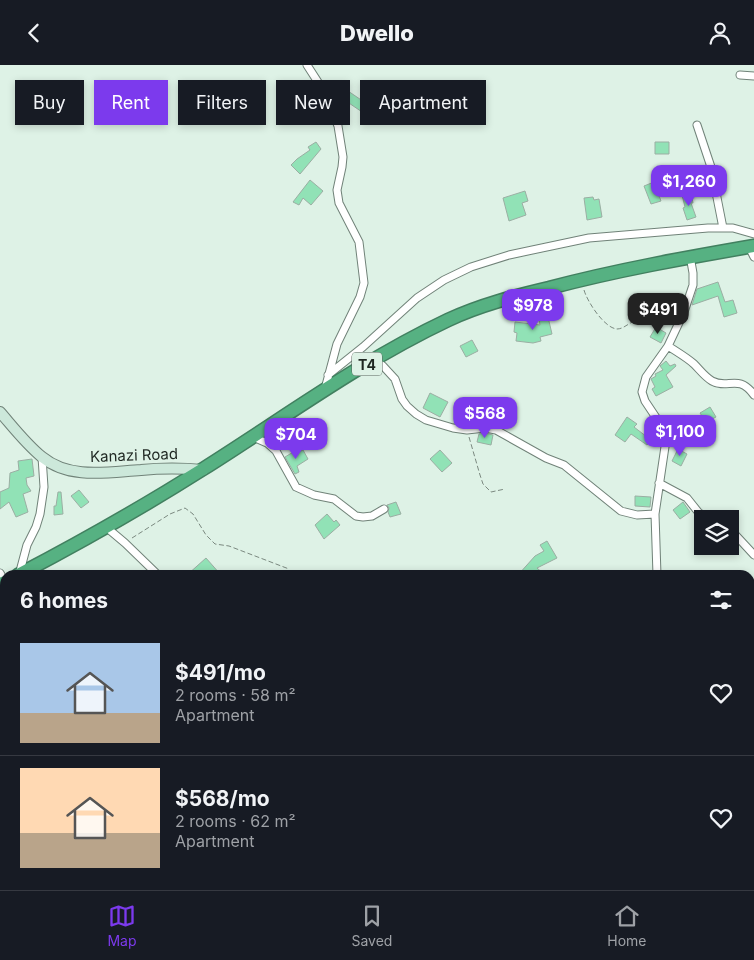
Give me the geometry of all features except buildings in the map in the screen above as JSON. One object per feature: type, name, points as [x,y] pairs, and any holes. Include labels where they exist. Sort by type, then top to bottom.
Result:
[{"type":"highway","name":"T4","points":[[28,570],[203,470],[325,389],[374,359],[449,320],[490,304],[582,279],[690,256],[752,250]]},
{"type":"main road","name":"Kanazi Road","points":[[0,411],[42,457],[62,468],[77,472],[97,473],[172,468],[203,470]]},
{"type":"street","points":[[307,65],[325,93],[338,126],[342,167],[336,190],[340,203],[359,242],[364,283],[360,297],[337,344],[325,389]]},
{"type":"street","points":[[740,75],[754,76]]},
{"type":"street","points":[[698,125],[711,167],[723,228]]},
{"type":"street","points":[[328,375],[363,347],[417,298],[444,280],[471,267],[509,255],[589,238],[708,228],[733,228],[754,234]]},
{"type":"street","points":[[657,570],[655,514],[666,440],[661,425],[645,401],[642,392],[646,377],[668,346],[684,312],[693,285],[690,256]]},
{"type":"street","points":[[668,346],[693,364],[709,380],[744,384],[754,395]]},
{"type":"street","points":[[374,359],[389,372],[402,399],[416,414],[439,425],[467,430],[485,428],[496,430],[546,458],[564,465],[621,511],[637,515],[655,514]]},
{"type":"street","points":[[253,437],[267,443],[276,451],[296,487],[314,495],[334,499],[356,516],[372,516],[384,509]]},
{"type":"street","points":[[20,570],[27,545],[40,514],[44,487],[42,457]]},
{"type":"street","points":[[659,483],[687,498],[697,510]]},
{"type":"street","points":[[106,527],[126,543],[153,570]]},
{"type":"street","points":[[739,539],[754,555]]},
{"type":"path","points":[[582,279],[584,292],[590,304],[601,318],[612,327],[620,329],[637,319],[651,318]]},
{"type":"path","points":[[467,430],[483,484],[491,492],[505,489]]},
{"type":"path","points":[[126,543],[170,514],[185,508],[192,514],[206,535],[215,544],[229,546],[289,569]]}]
